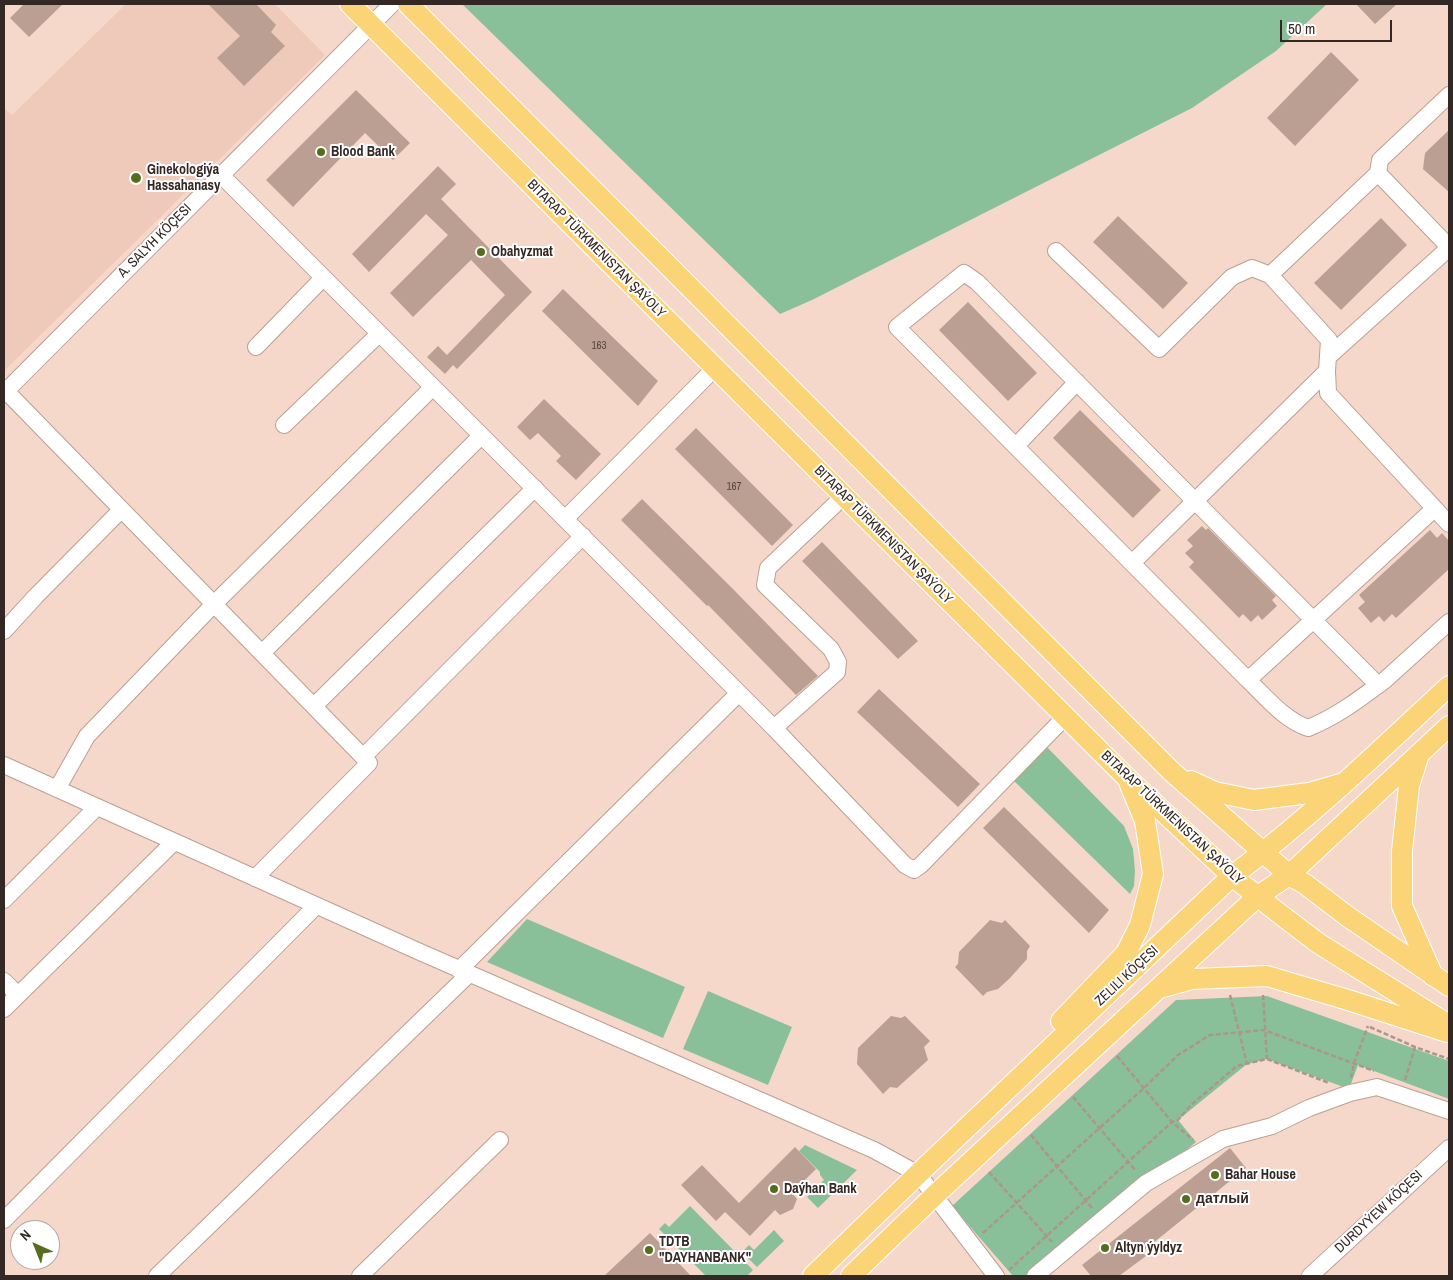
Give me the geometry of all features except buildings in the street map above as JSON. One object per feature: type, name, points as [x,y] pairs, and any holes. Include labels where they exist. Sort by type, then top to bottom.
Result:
[{"type":"main road","name":"BITARAP TÜRKMENISTAN ŞAÝOLY","points":[[350,4],[1065,717],[1232,876],[1318,943],[1449,1024]]},
{"type":"main road","points":[[408,4],[1171,771],[1289,875],[1306,884],[1347,916],[1441,981]]},
{"type":"main road","name":"ZELILI KÖÇESI","points":[[813,1276],[1232,876],[1263,853],[1344,783],[1449,686]]},
{"type":"main road","points":[[851,1276],[935,1195],[1258,896],[1289,875],[1449,726]]},
{"type":"main road","points":[[1420,754],[1409,786],[1402,851],[1402,906],[1441,981]]},
{"type":"main road","points":[[1171,771],[1215,792],[1254,800],[1309,792],[1344,783]]},
{"type":"main road","points":[[1062,1038],[1060,1021],[1126,953],[1140,925],[1153,874],[1145,821],[1127,778]]},
{"type":"main road","points":[[1159,988],[1192,979],[1267,976],[1449,1032]]},
{"type":"street","name":"A. SALYH KÖÇESI","points":[[5,392],[392,4]]},
{"type":"street","points":[[1270,275],[1378,173],[1380,160],[1449,96]]},
{"type":"street","points":[[1132,562],[1195,501],[1327,364],[1449,248],[1378,173]]},
{"type":"street","points":[[221,175],[774,728],[905,865],[914,870],[922,866],[1065,717]]},
{"type":"street","points":[[1056,251],[1158,349],[1232,277],[1252,268],[1270,275],[1329,340],[1327,364],[1328,393],[1449,524]]},
{"type":"street","points":[[1378,685],[977,282],[964,273],[897,327],[1248,680],[1290,720],[1298,725],[1308,728],[1339,713],[1378,685],[1449,622]]},
{"type":"street","points":[[256,347],[324,278]]},
{"type":"street","points":[[284,426],[379,334]]},
{"type":"street","points":[[565,519],[715,368]]},
{"type":"street","points":[[1016,446],[1077,382]]},
{"type":"street","points":[[57,789],[87,736],[214,604],[433,387]]},
{"type":"street","points":[[5,392],[370,764],[254,878]]},
{"type":"street","points":[[262,653],[481,436]]},
{"type":"street","points":[[314,706],[535,488]]},
{"type":"street","points":[[774,728],[837,672],[838,662],[831,649],[765,585],[768,568],[844,496]]},
{"type":"street","points":[[1248,680],[1434,508]]},
{"type":"street","points":[[4,631],[120,510]]},
{"type":"street","points":[[363,757],[583,536]]},
{"type":"street","points":[[157,1276],[464,972],[739,693]]},
{"type":"street","points":[[4,765],[464,972],[874,1150],[918,1174],[996,1276]]},
{"type":"street","points":[[4,900],[97,807]]},
{"type":"street","points":[[4,1010],[174,842]]},
{"type":"street","points":[[4,1220],[316,906]]},
{"type":"street","points":[[4,981],[18,996]]},
{"type":"street","points":[[1035,1276],[1146,1184],[1223,1139],[1272,1126],[1309,1108],[1350,1093],[1377,1087],[1449,1111]]},
{"type":"street","points":[[360,1276],[500,1140]]},
{"type":"street","name":"DURDYÝEW KÖÇESI","points":[[1310,1276],[1449,1148]]},
{"type":"path","points":[[1238,994],[1230,993],[1247,1064]]},
{"type":"path","points":[[1255,994],[1265,995],[1264,1030],[1267,1059]]},
{"type":"path","points":[[1360,1023],[1415,1047],[1449,1059]]},
{"type":"path","points":[[1350,1081],[1354,1063],[1368,1026]]},
{"type":"path","points":[[970,1244],[1144,1088],[1178,1055],[1210,1035],[1264,1030],[1378,1072]]},
{"type":"path","points":[[1405,1081],[1415,1047]]},
{"type":"path","points":[[1117,1056],[1172,1122],[1196,1142]]},
{"type":"path","points":[[1002,1276],[1236,1066],[1267,1059],[1336,1086]]},
{"type":"path","points":[[1073,1097],[1146,1184]]},
{"type":"path","points":[[1031,1135],[1103,1221]]},
{"type":"path","points":[[989,1172],[1062,1255]]},
{"type":"shaded area","name":"Ginekologiýa Hassahanasy","points":[[126,4],[275,4],[325,55],[4,371],[4,108],[12,115]]},
{"type":"green space","points":[[462,4],[1327,4],[1276,51],[1192,108],[812,300],[780,314]]},
{"type":"green space","points":[[1044,744],[1124,826],[1133,849],[1135,871],[1134,886],[1130,894],[1010,777]]},
{"type":"green space","points":[[527,919],[685,987],[663,1038],[487,962]]},
{"type":"green space","points":[[708,991],[792,1027],[768,1085],[683,1049]]},
{"type":"green space","points":[[1267,996],[1449,1061],[1449,1099],[1358,1065],[1349,1089],[1267,1059],[1247,1064],[1178,1120],[1196,1142],[1038,1276],[1013,1276],[952,1206],[1176,1000]]},
{"type":"green space","points":[[805,1145],[857,1170],[818,1208],[807,1197],[824,1180],[820,1172],[799,1151]]},
{"type":"green space","points":[[690,1206],[753,1270],[747,1276],[706,1276],[659,1229],[665,1223],[669,1227]]},
{"type":"green space","points":[[774,1230],[784,1241],[757,1267],[742,1252],[749,1245],[754,1250]]},
{"type":"place","name":"Blood Bank","points":[[321,152]]},
{"type":"place","name":"Ginekologiýa Hassahanasy","points":[[136,178]]},
{"type":"place","name":"Obahyzmat","points":[[481,252]]},
{"type":"place","name":"Bahar House","points":[[1215,1175]]},
{"type":"place","name":"Daýhan Bank","points":[[774,1189]]},
{"type":"place","name":"датлый","points":[[1186,1199]]},
{"type":"place","name":"Altyn ýyldyz","points":[[1105,1248]]},
{"type":"place","name":"TDTB \"DAYHANBANK\"","points":[[649,1250]]}]
